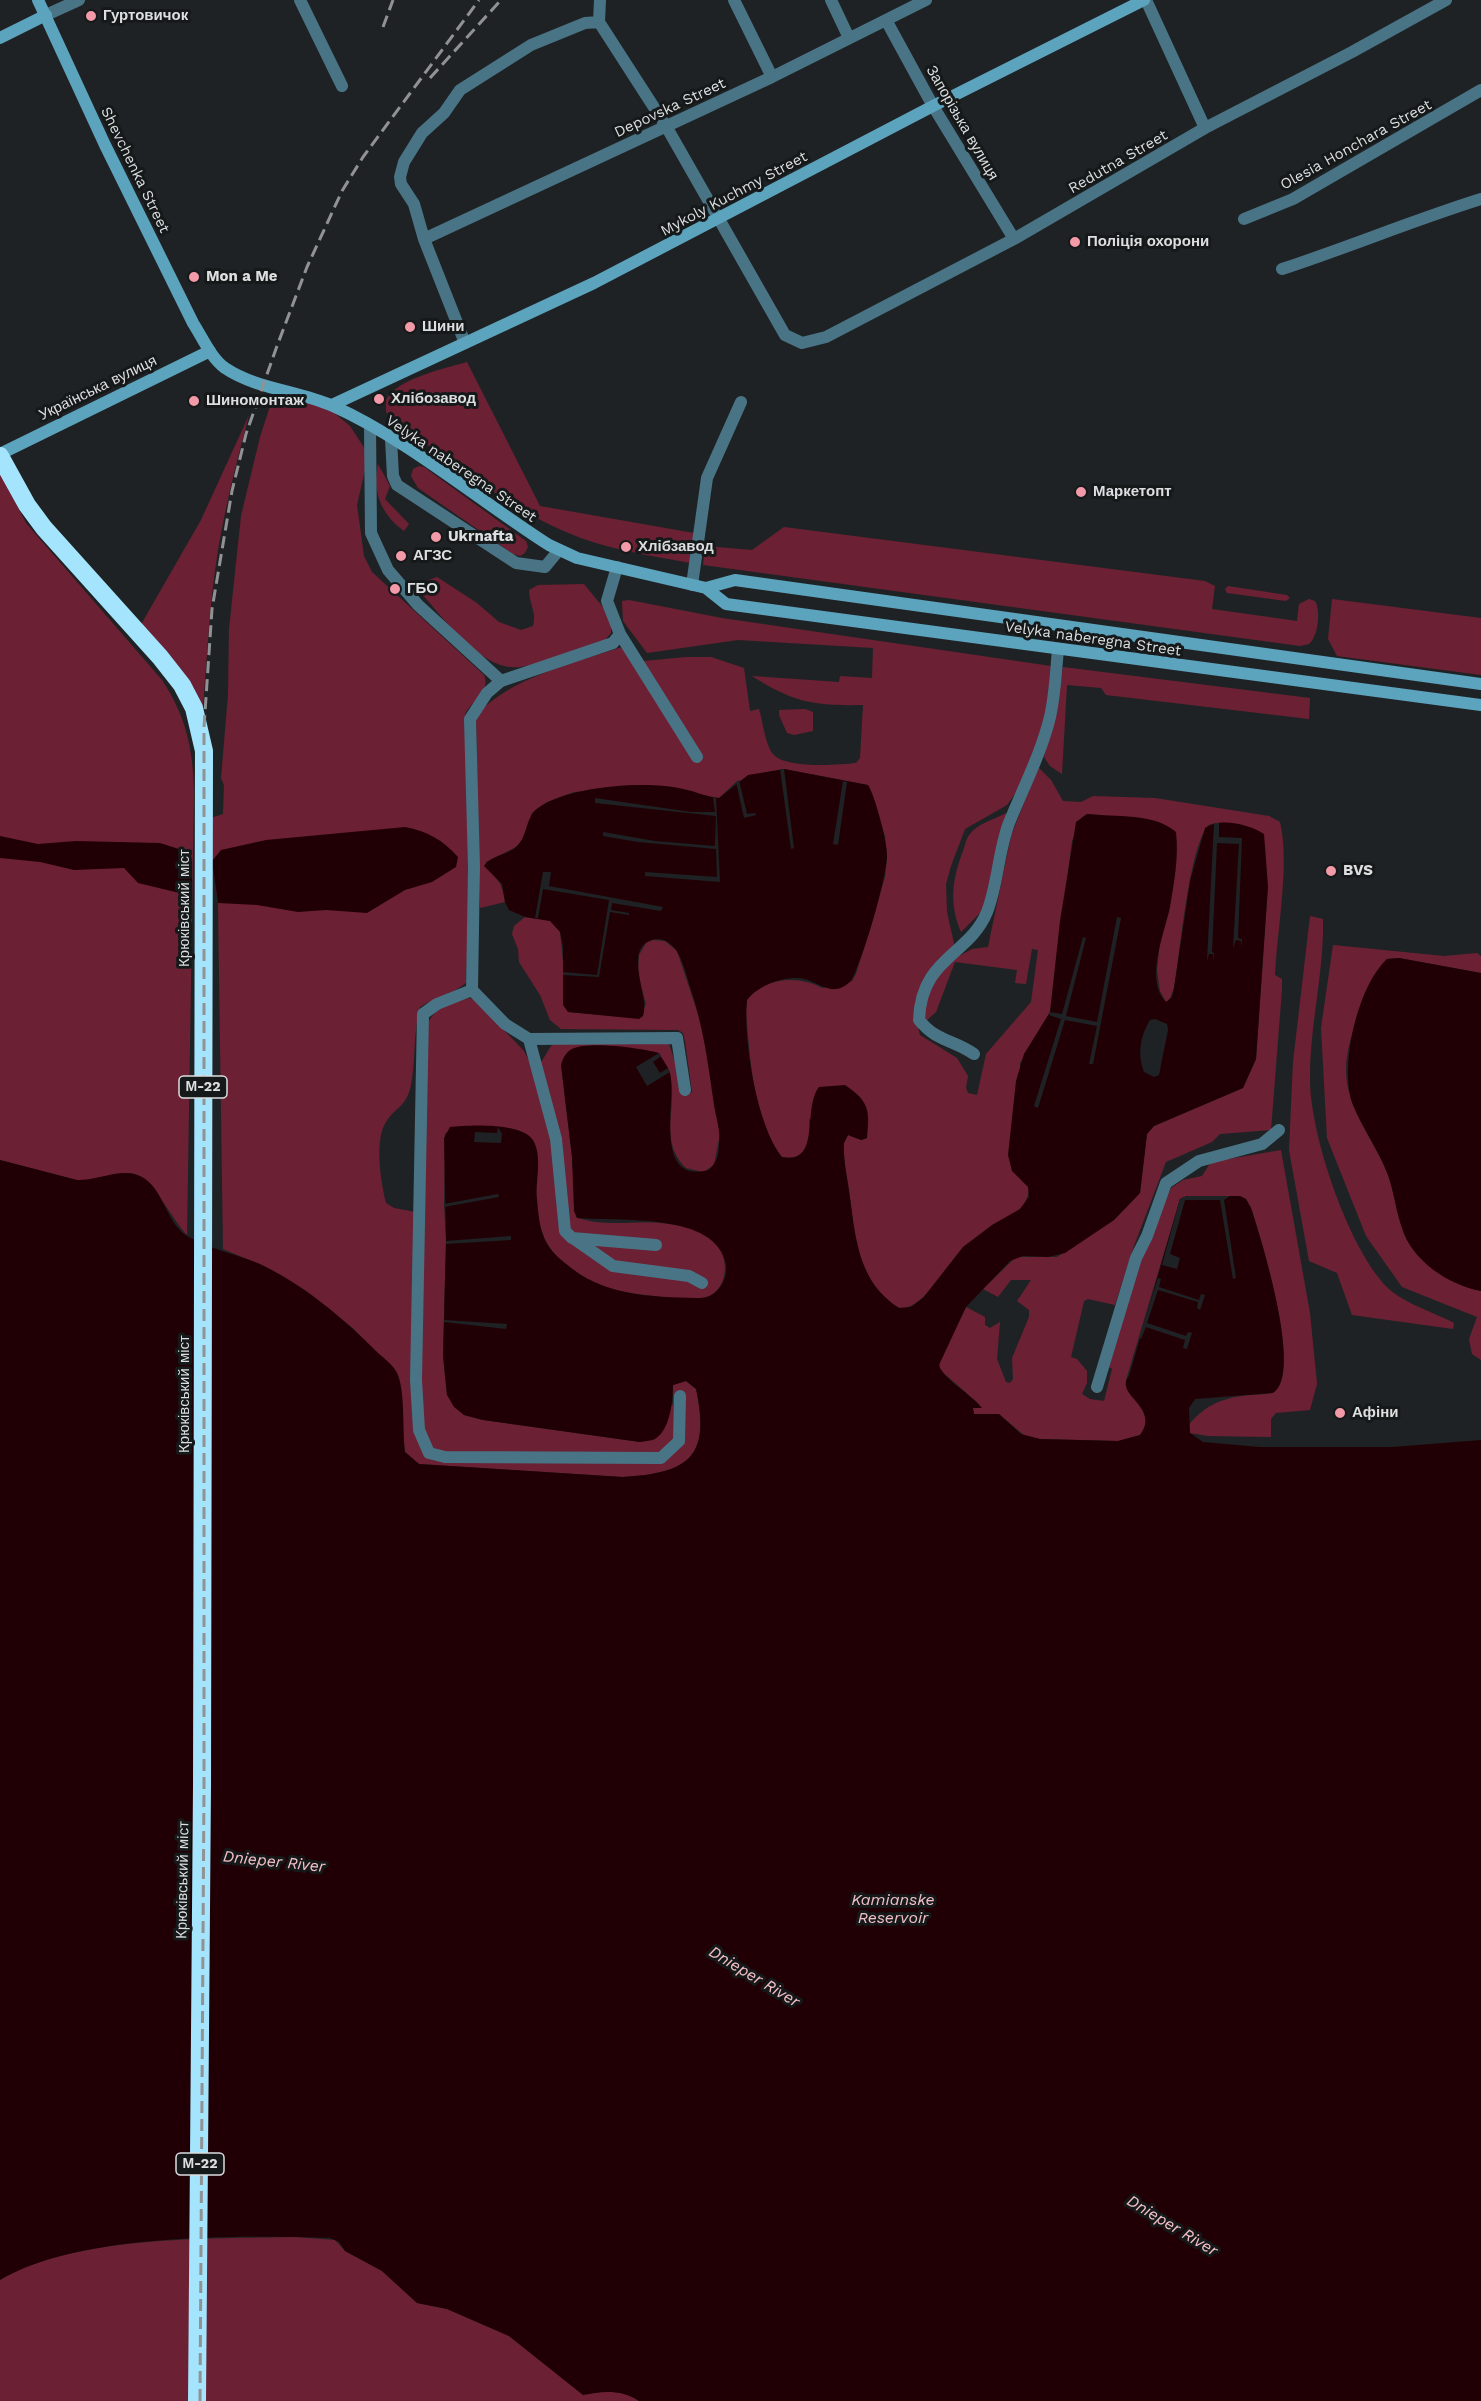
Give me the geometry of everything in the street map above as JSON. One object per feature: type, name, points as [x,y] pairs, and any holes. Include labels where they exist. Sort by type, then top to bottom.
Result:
[{"type":"highway","name":"Крюківський міст","points":[[0,455],[27,505],[44,528],[160,657],[182,686],[194,708],[204,751],[202,1786],[197,2401]]},
{"type":"street","name":"Shevchenka Street","points":[[38,0],[111,156],[193,323],[210,351]]},
{"type":"street","points":[[0,38],[79,0]]},
{"type":"street","points":[[300,0],[342,86]]},
{"type":"street","points":[[600,0],[599,22],[666,126],[718,220]]},
{"type":"street","points":[[734,0],[772,77]]},
{"type":"street","points":[[831,0],[849,38]]},
{"type":"street","name":"Depovska Street","points":[[424,239],[772,77],[926,0]]},
{"type":"street","points":[[1145,0],[1205,128]]},
{"type":"street","name":"Mykoly Kuchmy Street","points":[[332,405],[594,283],[933,106],[1145,0]]},
{"type":"street","name":"Redutna Street","points":[[718,220],[785,335],[802,343],[826,337],[1014,239],[1205,128],[1352,52],[1446,0]]},
{"type":"street","name":"Запорізька вулиця","points":[[886,20],[933,106],[1014,239]]},
{"type":"street","points":[[465,343],[424,239],[414,204],[400,177],[404,162],[422,133],[444,113],[460,90],[531,45],[585,23],[599,22]]},
{"type":"street","name":"Olesia Honchara Street","points":[[1244,219],[1293,199],[1481,90]]},
{"type":"street","points":[[1282,269],[1354,245],[1431,214],[1481,199]]},
{"type":"street","name":"Velyka naberegna Street","points":[[210,351],[224,367],[261,383],[332,405],[370,426],[559,550],[577,558],[706,588],[726,604],[1481,705]]},
{"type":"street","name":"Українська вулиця","points":[[0,455],[210,351]]},
{"type":"street","points":[[692,585],[707,478],[741,402]]},
{"type":"street","points":[[370,426],[371,534],[388,570],[418,605],[501,681]]},
{"type":"street","points":[[391,439],[393,476],[397,485],[516,563],[545,567],[559,550]]},
{"type":"street","points":[[617,567],[607,601],[620,634],[697,757]]},
{"type":"street","name":"Velyka naberegna Street","points":[[706,588],[735,580],[1481,684]]},
{"type":"street","points":[[620,634],[613,643],[501,681],[487,693],[471,719],[474,867],[472,990],[505,1024],[529,1039],[677,1038],[685,1090]]},
{"type":"street","points":[[974,1054],[962,1046],[931,1035],[919,1020],[920,1003],[927,984],[944,960],[975,932],[987,913],[1008,825],[1033,771],[1050,716],[1058,649]]},
{"type":"street","points":[[472,990],[437,1004],[423,1014],[416,1380],[419,1430],[429,1453],[445,1457],[661,1458],[679,1441],[680,1396]]},
{"type":"street","points":[[529,1039],[556,1138],[565,1231],[613,1266],[689,1276],[702,1283]]},
{"type":"street","points":[[1097,1387],[1136,1258],[1147,1236],[1166,1183],[1199,1161],[1262,1144],[1279,1130]]},
{"type":"street","points":[[572,1238],[656,1245]]},
{"type":"shaded area","points":[[467,362],[540,506],[694,533],[690,563],[596,543],[543,521],[476,480],[393,420],[386,412],[386,400],[400,386],[422,375]]},
{"type":"shaded area","points":[[275,391],[327,407],[350,426],[365,449],[365,470],[357,505],[364,556],[372,572],[484,675],[485,681],[480,696],[465,714],[470,875],[466,983],[420,1007],[409,1093],[404,1103],[386,1122],[380,1139],[381,1173],[386,1203],[394,1208],[421,1213],[428,1022],[441,1007],[451,1003],[470,998],[476,1001],[524,1051],[530,1063],[540,1064],[551,1046],[557,1043],[668,1041],[686,1095],[692,1092],[685,1041],[683,1033],[678,1030],[561,1029],[550,1020],[540,995],[519,962],[518,949],[512,934],[514,926],[525,917],[551,921],[560,932],[568,1012],[639,1018],[646,1004],[638,975],[639,955],[646,943],[652,940],[665,941],[677,951],[703,1029],[720,1134],[714,1165],[703,1172],[686,1168],[676,1155],[670,1129],[672,1089],[670,1076],[664,1063],[564,1057],[561,1065],[572,1157],[576,1217],[606,1223],[661,1223],[688,1227],[702,1232],[713,1239],[722,1253],[725,1270],[721,1285],[709,1297],[688,1299],[618,1291],[588,1281],[559,1259],[544,1237],[537,1206],[537,1158],[532,1142],[527,1136],[519,1131],[490,1126],[462,1128],[445,1133],[446,1241],[443,1356],[447,1395],[464,1415],[483,1420],[640,1442],[673,1404],[673,1385],[686,1381],[696,1389],[700,1412],[700,1431],[697,1446],[690,1457],[679,1466],[645,1475],[623,1477],[419,1464],[405,1452],[398,1377],[354,1329],[317,1300],[261,1265],[223,1249],[218,903],[212,861],[211,818],[223,814],[224,785],[221,778],[228,695],[229,629],[241,516],[260,437]]},
{"type":"shaded area","points":[[249,415],[218,550],[210,613],[202,719],[139,628],[201,520]]},
{"type":"shaded area","points":[[378,464],[390,486],[385,499],[409,524],[404,531],[389,517],[380,502],[376,484]]},
{"type":"shaded area","points":[[419,466],[424,467],[526,541],[528,547],[525,553],[520,556],[513,554],[418,488],[411,476],[413,469]]},
{"type":"shaded area","points":[[0,473],[26,523],[162,680],[177,707],[187,733],[194,791],[187,1235],[153,1188],[136,1175],[122,1173],[77,1180],[0,1160]]},
{"type":"shaded area","points":[[784,527],[1205,581],[1215,586],[1212,609],[1297,621],[1299,604],[1309,599],[1315,601],[1317,605],[1318,624],[1312,641],[1300,646],[703,565],[705,546],[752,550]]},
{"type":"shaded area","points":[[437,577],[477,603],[499,622],[521,630],[533,626],[534,621],[529,590],[538,585],[584,584],[611,617],[611,633],[605,640],[553,659],[520,667],[506,666],[478,653],[465,642],[422,594],[426,583]]},
{"type":"shaded area","points":[[1228,586],[1287,595],[1290,598],[1286,601],[1227,593],[1225,589]]},
{"type":"shaded area","points":[[1332,599],[1481,618],[1481,675],[1337,656],[1328,639]]},
{"type":"shaded area","points":[[629,600],[722,618],[1051,666],[1046,713],[1037,748],[1017,791],[1007,805],[965,829],[951,866],[946,884],[947,912],[957,957],[972,949],[988,947],[1011,836],[1038,767],[1051,780],[1063,801],[1081,802],[1093,796],[1155,798],[1269,816],[1280,822],[1284,857],[1275,975],[1282,979],[1282,989],[1271,1130],[1220,1134],[1212,1142],[1166,1162],[1134,1246],[1115,1305],[1088,1299],[1084,1301],[1071,1357],[1077,1359],[1087,1371],[1087,1383],[1082,1394],[1090,1399],[1104,1401],[1112,1369],[1109,1367],[1139,1264],[1171,1188],[1183,1180],[1202,1176],[1211,1162],[1281,1150],[1310,1313],[1317,1384],[1310,1410],[1276,1413],[1271,1419],[1271,1437],[1208,1436],[1190,1433],[1188,1426],[1201,1412],[1216,1403],[1242,1396],[1271,1393],[1281,1381],[1284,1361],[1277,1304],[1251,1208],[1246,1199],[1240,1196],[1187,1196],[1180,1199],[1126,1380],[1144,1414],[1144,1427],[1140,1435],[1118,1441],[1040,1439],[1025,1436],[999,1414],[974,1414],[973,1408],[981,1408],[978,1403],[939,1369],[940,1361],[966,1307],[985,1317],[985,1325],[990,1328],[1000,1322],[997,1359],[1006,1382],[1010,1383],[1013,1379],[1012,1358],[1029,1317],[1029,1310],[1017,1301],[1031,1280],[1011,1280],[998,1297],[983,1289],[1016,1257],[1057,1257],[1114,1220],[1140,1193],[1147,1134],[1154,1126],[1243,1088],[1256,1059],[1268,886],[1210,824],[1196,852],[1186,900],[1174,988],[1169,1001],[1166,1002],[1160,991],[1157,971],[1160,940],[1155,821],[1088,814],[1082,817],[1072,841],[1050,1012],[1020,1063],[1021,1180],[1029,1187],[1027,1198],[1021,1207],[1003,1223],[962,1249],[924,1297],[906,1308],[897,1307],[873,1288],[860,1259],[857,1243],[844,1143],[848,1135],[862,1140],[867,1138],[809,1119],[806,1147],[797,1156],[782,1157],[772,1142],[759,1107],[746,1012],[747,1000],[754,992],[772,983],[782,980],[803,981],[822,988],[852,981],[856,974],[885,877],[887,858],[885,836],[868,785],[784,769],[736,782],[719,798],[655,786],[574,792],[547,802],[532,813],[524,838],[516,847],[486,862],[501,887],[505,902],[480,908],[476,716],[505,692],[543,673],[622,647],[633,662],[711,657],[744,668],[750,711],[759,709],[768,745],[779,759],[800,764],[825,765],[856,763],[860,758],[863,705],[832,705],[806,701],[780,692],[752,676],[839,682],[840,676],[872,678],[873,648],[738,640],[647,653],[623,621],[622,601]],"holes":[[[1032,949],[1038,950],[1031,1002],[986,1054],[977,1095],[968,1093],[966,1088],[968,1076],[957,1058],[920,1035],[918,1028],[936,1012],[955,962],[1017,970],[1015,983],[1026,984]]]},
{"type":"shaded area","points":[[1063,667],[1310,698],[1309,719],[1106,695],[1101,688],[1067,685],[1062,774],[1050,766],[1044,757],[1055,717]]},
{"type":"shaded area","points":[[805,709],[813,712],[813,731],[794,735],[787,733],[779,710]]},
{"type":"shaded area","points":[[1006,813],[1006,822],[986,907],[961,932],[953,892],[956,872],[967,840],[977,827]]},
{"type":"shaded area","points":[[1310,916],[1323,919],[1322,951],[1310,1063],[1312,1105],[1317,1132],[1335,1192],[1360,1248],[1374,1271],[1389,1289],[1411,1303],[1454,1323],[1453,1329],[1352,1315],[1337,1273],[1309,1261],[1289,1150],[1293,1062]]},
{"type":"shaded area","points":[[1333,945],[1444,956],[1477,953],[1481,956],[1481,973],[1399,958],[1387,959],[1366,998],[1355,1026],[1347,1055],[1346,1070],[1347,1085],[1356,1112],[1388,1175],[1407,1240],[1414,1251],[1433,1269],[1457,1283],[1481,1291],[1481,1360],[1472,1354],[1469,1339],[1477,1317],[1402,1287],[1366,1236],[1327,1138],[1321,1028]]},
{"type":"shaded area","points":[[295,2237],[335,2240],[345,2251],[382,2271],[417,2303],[447,2309],[509,2336],[582,2394],[619,2393],[639,2401],[0,2401],[0,2280],[31,2265],[104,2247],[143,2242]]},
{"type":"water","name":"Kamianske Reservoir","points":[[784,769],[868,785],[877,809],[887,850],[886,868],[867,939],[851,981],[835,989],[800,978],[774,982],[758,990],[747,1000],[746,1017],[750,1059],[759,1104],[765,1125],[782,1157],[794,1157],[802,1152],[807,1144],[814,1096],[819,1087],[845,1085],[863,1101],[868,1113],[867,1138],[861,1140],[848,1135],[844,1143],[855,1230],[862,1259],[875,1286],[899,1308],[911,1307],[923,1298],[963,1247],[992,1225],[1020,1209],[1029,1197],[1028,1187],[1012,1171],[1008,1155],[1016,1081],[1024,1054],[1050,1012],[1060,921],[1076,822],[1087,814],[1134,817],[1157,822],[1176,832],[1177,851],[1170,907],[1156,969],[1160,993],[1166,1002],[1172,997],[1190,881],[1205,828],[1226,822],[1251,827],[1264,834],[1268,886],[1256,1059],[1243,1088],[1154,1126],[1147,1134],[1140,1193],[1114,1220],[1065,1253],[1048,1257],[1023,1256],[1010,1261],[966,1307],[939,1365],[951,1381],[982,1408],[973,1408],[974,1414],[999,1414],[1021,1434],[1040,1439],[1118,1441],[1140,1435],[1145,1425],[1145,1417],[1142,1409],[1127,1389],[1126,1383],[1180,1199],[1187,1196],[1240,1196],[1246,1199],[1251,1208],[1271,1275],[1282,1334],[1284,1361],[1281,1381],[1273,1393],[1195,1399],[1189,1408],[1190,1433],[1203,1442],[1260,1447],[1392,1447],[1481,1440],[1481,2401],[639,2401],[626,2394],[612,2392],[583,2395],[509,2336],[447,2309],[417,2303],[382,2271],[345,2251],[339,2242],[330,2238],[206,2238],[115,2245],[72,2253],[33,2265],[0,2280],[0,1160],[77,1180],[125,1173],[140,1176],[154,1188],[174,1222],[187,1236],[260,1264],[292,1281],[350,1326],[396,1371],[401,1388],[405,1452],[419,1464],[623,1477],[645,1475],[679,1466],[690,1457],[697,1446],[700,1431],[700,1412],[696,1389],[686,1381],[673,1385],[670,1415],[660,1435],[653,1440],[640,1442],[483,1420],[464,1415],[454,1407],[447,1395],[443,1356],[446,1241],[444,1138],[450,1127],[481,1125],[518,1130],[533,1140],[538,1154],[537,1199],[543,1235],[555,1254],[580,1274],[611,1288],[644,1295],[704,1298],[719,1288],[725,1277],[726,1265],[719,1248],[705,1235],[685,1227],[663,1223],[577,1218],[574,1211],[572,1157],[561,1065],[565,1056],[572,1049],[602,1045],[659,1053],[670,1073],[673,1153],[680,1165],[691,1171],[709,1170],[717,1159],[719,1129],[704,1044],[694,999],[684,966],[676,950],[662,940],[655,939],[643,945],[639,953],[638,964],[644,1008],[643,1016],[639,1019],[568,1012],[563,1005],[563,946],[560,932],[550,921],[525,917],[509,910],[502,884],[484,866],[490,860],[508,852],[520,843],[531,816],[538,808],[568,794],[608,787],[649,785],[668,786],[719,798],[748,775]],"holes":[[[1155,1019],[1167,1024],[1168,1030],[1159,1075],[1154,1077],[1144,1072],[1142,1066],[1140,1052],[1142,1039],[1150,1020]]]},
{"type":"water","points":[[405,827],[434,837],[446,846],[458,857],[456,867],[432,882],[405,890],[367,913],[326,910],[298,912],[257,905],[218,903],[212,861],[221,850],[266,840]]},
{"type":"water","points":[[0,836],[38,844],[76,841],[160,843],[182,850],[192,862],[192,896],[138,883],[124,868],[74,870],[40,862],[0,858]]},
{"type":"water","points":[[1399,958],[1481,973],[1481,1291],[1457,1283],[1433,1270],[1414,1251],[1402,1228],[1384,1166],[1361,1123],[1349,1089],[1350,1049],[1359,1007],[1376,972],[1387,959]]},
{"type":"pier","points":[[780,769],[784,769],[794,848],[791,849]]},
{"type":"pier","points":[[739,780],[747,814],[755,813],[756,815],[744,818],[736,782]]},
{"type":"pier","points":[[843,781],[847,782],[838,845],[833,844]]},
{"type":"pier","points":[[716,797],[720,882],[645,876],[645,872],[717,877],[716,849],[638,842],[603,836],[603,832],[655,841],[715,846],[716,816],[595,803],[595,798],[691,812],[715,812],[713,798]]},
{"type":"pier","points":[[1214,823],[1219,823],[1219,837],[1242,838],[1238,938],[1242,939],[1242,948],[1241,941],[1236,940],[1233,948],[1239,844],[1217,843],[1212,952],[1214,953],[1214,961],[1213,954],[1209,954],[1207,961]]},
{"type":"pier","points":[[543,872],[551,872],[549,886],[663,907],[661,911],[612,903],[611,910],[629,913],[629,915],[610,912],[599,977],[563,975],[563,972],[597,975],[609,900],[543,889],[538,918],[535,918]]},
{"type":"pier","points":[[1117,917],[1121,918],[1093,1064],[1089,1064],[1097,1026],[1065,1020],[1038,1108],[1034,1106],[1061,1019],[1049,1015],[1050,1012],[1062,1014],[1083,937],[1086,938],[1066,1016],[1097,1022]]},
{"type":"pier","points":[[659,1053],[661,1056],[653,1062],[660,1073],[668,1068],[670,1072],[647,1086],[636,1067]]},
{"type":"pier","points":[[498,1127],[502,1134],[501,1143],[474,1142],[475,1132],[497,1133]]},
{"type":"pier","points":[[498,1194],[499,1197],[444,1207],[444,1204]]},
{"type":"pier","points":[[1187,1196],[1230,1196],[1224,1200],[1236,1278],[1233,1279],[1220,1200],[1185,1200],[1170,1254],[1180,1258],[1177,1269],[1162,1265],[1180,1199]]},
{"type":"pier","points":[[511,1236],[511,1240],[446,1244],[446,1241]]},
{"type":"pier","points":[[1158,1278],[1161,1279],[1159,1287],[1199,1300],[1201,1294],[1205,1295],[1200,1310],[1197,1308],[1198,1302],[1158,1290],[1147,1323],[1186,1336],[1188,1332],[1192,1333],[1187,1349],[1183,1348],[1185,1340],[1146,1327],[1141,1339],[1139,1338]]},
{"type":"pier","points":[[444,1320],[507,1324],[506,1329],[444,1322]]},
{"type":"railway","points":[[383,27],[393,0]]},
{"type":"railway","points":[[200,2401],[204,1786],[204,727],[212,609],[232,491],[246,434],[307,267],[342,191],[363,157],[479,0]]},
{"type":"railway","points":[[430,78],[501,0]]},
{"type":"place","name":"Гуртовичок","points":[[91,16]]},
{"type":"place","name":"Поліція охорони","points":[[1075,242]]},
{"type":"place","name":"Mon a Me","points":[[194,277]]},
{"type":"place","name":"Шини","points":[[410,327]]},
{"type":"place","name":"Хлібозавод","points":[[379,399]]},
{"type":"place","name":"Шиномонтаж","points":[[194,401]]},
{"type":"place","name":"Маркетопт","points":[[1081,492]]},
{"type":"place","name":"Ukrnafta","points":[[436,537]]},
{"type":"place","name":"Хлібзавод","points":[[626,547]]},
{"type":"place","name":"АГЗС","points":[[401,556]]},
{"type":"place","name":"ГБО","points":[[395,589]]},
{"type":"place","name":"BVS","points":[[1331,871]]},
{"type":"place","name":"Афіни","points":[[1340,1413]]},
{"type":"water label","name":"Dnieper River","points":[[274,1862]]},
{"type":"water label","name":"Dnieper River","points":[[754,1977]]},
{"type":"water label","name":"Dnieper River","points":[[1172,2226]]}]
